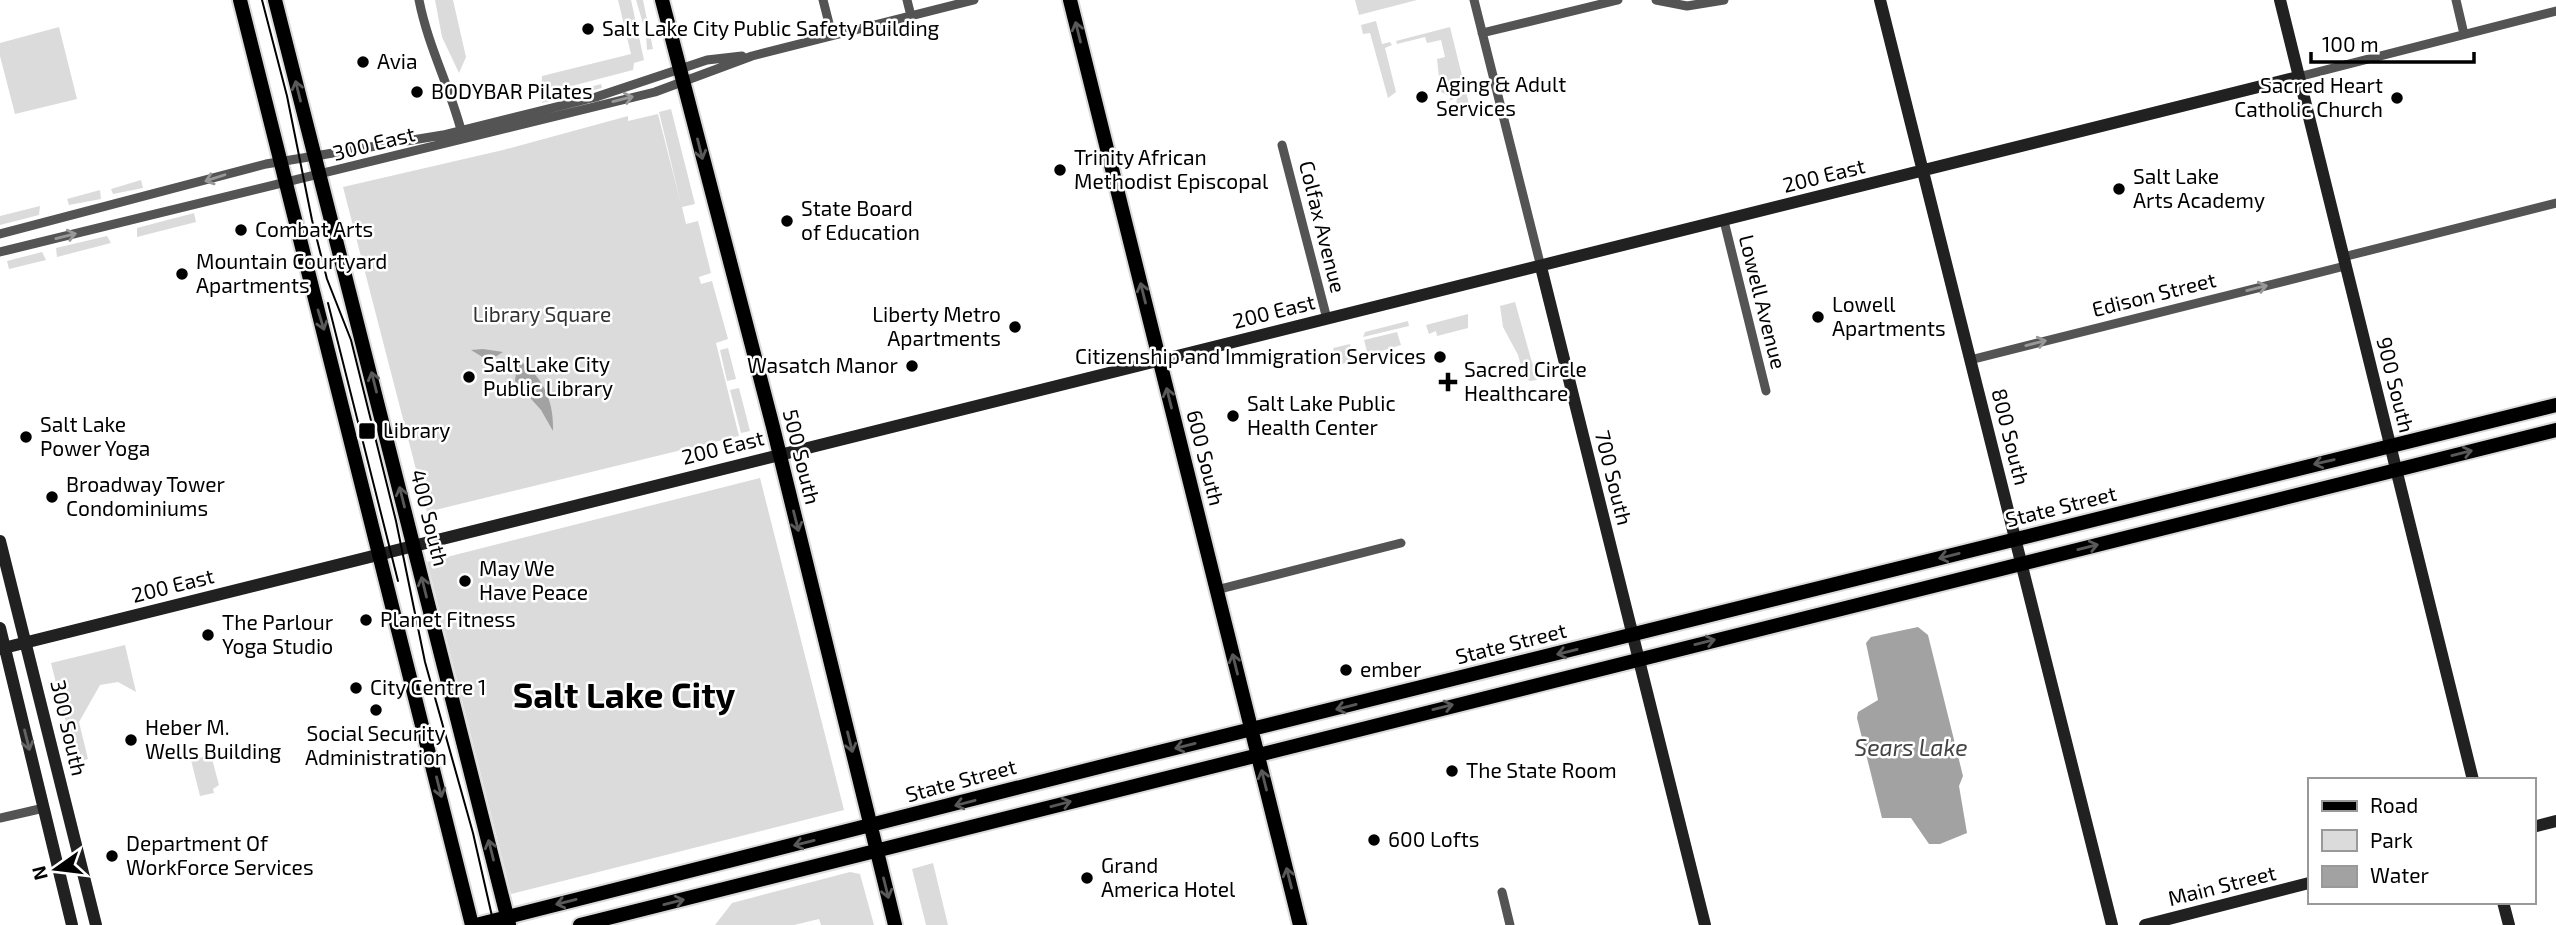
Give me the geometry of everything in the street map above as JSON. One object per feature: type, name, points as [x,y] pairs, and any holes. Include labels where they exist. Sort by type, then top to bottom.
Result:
[{"type":"main road","points":[[240,0],[474,925]]},
{"type":"main road","name":"400 South","points":[[275,0],[508,921]]},
{"type":"main road","name":"500 South","points":[[662,0],[779,454],[895,925]]},
{"type":"main road","name":"600 South","points":[[1070,0],[1300,925]]},
{"type":"main road","name":"State Street","points":[[474,925],[508,921],[1251,730],[2556,405]]},
{"type":"main road","points":[[580,925],[2556,430]]},
{"type":"street","points":[[419,0],[428,41],[450,91],[461,130]]},
{"type":"street","points":[[823,0],[832,35]]},
{"type":"street","points":[[906,0],[911,16]]},
{"type":"street","name":"300 East","points":[[0,252],[320,175],[682,76],[712,59],[752,56],[974,0]]},
{"type":"street","name":"700 South","points":[[1474,0],[1705,925]]},
{"type":"street","points":[[1482,33],[1618,0]]},
{"type":"street","points":[[1656,0],[1687,6],[1724,0]]},
{"type":"street","name":"800 South","points":[[1880,0],[2112,925]]},
{"type":"street","name":"900 South","points":[[2280,0],[2473,778]]},
{"type":"street","points":[[2456,0],[2464,34]]},
{"type":"street","name":"200 East","points":[[2,648],[1159,359],[1541,267],[2556,11]]},
{"type":"street","name":"300 East","points":[[0,234],[281,162],[461,130],[682,76]]},
{"type":"street","name":"Colfax Avenue","points":[[1282,145],[1327,319]]},
{"type":"street","name":"Edison Street","points":[[1970,360],[2556,203]]},
{"type":"street","name":"Lowell Avenue","points":[[1724,221],[1766,391]]},
{"type":"street","name":"300 South","points":[[0,541],[96,925]]},
{"type":"street","points":[[1216,590],[1401,543]]},
{"type":"street","name":"300 South","points":[[0,628],[2,648],[72,925]]},
{"type":"street","points":[[0,818],[44,807]]},
{"type":"street","points":[[2535,826],[2556,821]]},
{"type":"street","points":[[56,858],[77,849]]},
{"type":"street","name":"Main Street","points":[[2145,925],[2308,883]]},
{"type":"street","points":[[1502,892],[1510,925]]},
{"type":"street","points":[[2504,904],[2509,925]]},
{"type":"green space","points":[[435,0],[453,0],[466,57],[459,73],[442,37]]},
{"type":"green space","points":[[618,0],[631,0],[644,60],[634,63],[633,70],[541,94],[542,76],[631,54]]},
{"type":"green space","points":[[636,0],[643,0],[653,49],[647,50],[646,34]]},
{"type":"green space","points":[[1355,0],[1417,0],[1359,15]]},
{"type":"green space","points":[[1376,21],[1382,44],[1390,42],[1392,45],[1385,48],[1396,92],[1388,98],[1370,33],[1363,34],[1361,25]]},
{"type":"green space","points":[[59,27],[77,99],[15,114],[0,56],[0,43]]},
{"type":"green space","points":[[1450,27],[1469,104],[1456,107],[1457,97],[1449,101],[1451,97],[1441,92],[1437,59],[1445,57],[1441,40],[1427,43],[1425,37],[1397,44],[1396,41]]},
{"type":"green space","points":[[601,84],[602,88],[542,103],[542,100]]},
{"type":"green space","name":"Library Square","points":[[671,109],[695,204],[682,207],[686,224],[698,221],[711,273],[699,277],[701,284],[712,281],[728,339],[716,343],[739,436],[427,512],[343,187],[503,150],[628,116],[628,121],[658,114],[681,204],[659,112]]},
{"type":"green space","points":[[141,180],[143,188],[113,194],[111,189]]},
{"type":"green space","points":[[100,190],[101,199],[69,205],[67,199]]},
{"type":"green space","points":[[40,206],[39,215],[0,225],[0,216]]},
{"type":"green space","points":[[194,213],[196,222],[137,237],[137,228]]},
{"type":"green space","points":[[107,236],[111,243],[57,257],[56,248]]},
{"type":"green space","points":[[42,252],[46,260],[9,269],[7,261]]},
{"type":"green space","points":[[1515,302],[1537,380],[1530,381],[1524,377],[1518,355],[1503,327],[1500,306]]},
{"type":"green space","points":[[1468,314],[1468,328],[1437,336],[1436,331],[1429,334],[1426,325]]},
{"type":"green space","points":[[1408,321],[1409,326],[1363,337],[1365,332]]},
{"type":"green space","points":[[1397,332],[1401,345],[1368,355],[1364,340]]},
{"type":"green space","points":[[1350,344],[1354,361],[1337,365],[1333,348]]},
{"type":"green space","points":[[728,348],[736,379],[727,381],[720,350]]},
{"type":"green space","points":[[739,388],[750,431],[741,433],[730,390]]},
{"type":"green space","points":[[760,478],[844,810],[511,894],[427,562]]},
{"type":"green space","points":[[125,645],[136,692],[118,682],[100,685],[79,722],[88,759],[76,762],[51,663]]},
{"type":"green space","points":[[211,755],[219,785],[213,789],[214,793],[200,796],[191,760]]},
{"type":"green space","points":[[933,863],[948,925],[926,925],[912,869]]},
{"type":"green space","points":[[850,872],[860,874],[874,925],[821,925],[819,919],[794,925],[715,925],[732,903]]},
{"type":"water","points":[[471,350],[503,352],[489,361]]},
{"type":"water","points":[[520,361],[535,375],[546,391],[552,410],[553,431],[541,410],[515,381],[517,364]]},
{"type":"water","name":"Sears Lake","points":[[1918,627],[1928,635],[1963,776],[1959,786],[1967,833],[1940,844],[1929,844],[1911,818],[1882,818],[1857,718],[1858,712],[1878,700],[1866,643],[1871,637]]},
{"type":"tram line","points":[[262,0],[287,96],[312,220],[327,279],[351,340],[396,521],[425,662],[473,833],[494,925]]},
{"type":"tram line","points":[[328,303],[398,581]]},
{"type":"place","name":"Salt Lake City Public Safety Building","points":[[588,29]]},
{"type":"place","name":"Avia","points":[[363,62]]},
{"type":"place","name":"BODYBAR Pilates","points":[[417,92]]},
{"type":"place","name":"Aging & Adult Services","points":[[1422,97]]},
{"type":"place","name":"Sacred Heart Catholic Church","points":[[2397,98]]},
{"type":"place","name":"Trinity African Methodist Episcopal","points":[[1060,170]]},
{"type":"place","name":"Salt Lake Arts Academy","points":[[2119,189]]},
{"type":"place","name":"State Board of Education","points":[[787,221]]},
{"type":"place","name":"Combat Arts","points":[[241,230]]},
{"type":"place","name":"Mountain Courtyard Apartments","points":[[182,274]]},
{"type":"place","name":"Lowell Apartments","points":[[1818,317]]},
{"type":"place","name":"Liberty Metro Apartments","points":[[1015,327]]},
{"type":"place","name":"Citizenship and Immigration Services","points":[[1440,357]]},
{"type":"place","name":"Wasatch Manor","points":[[912,366]]},
{"type":"place","name":"Salt Lake City Public Library","points":[[469,377]]},
{"type":"place","name":"Sacred Circle Healthcare","points":[[1448,382]]},
{"type":"place","name":"Salt Lake Public Health Center","points":[[1233,416]]},
{"type":"place","name":"Library","points":[[367,431]]},
{"type":"place","name":"Salt Lake Power Yoga","points":[[26,437]]},
{"type":"place","name":"Broadway Tower Condominiums","points":[[52,497]]},
{"type":"place","name":"May We Have Peace","points":[[465,581]]},
{"type":"place","name":"Planet Fitness","points":[[366,620]]},
{"type":"place","name":"The Parlour Yoga Studio","points":[[208,635]]},
{"type":"place","name":"ember","points":[[1346,670]]},
{"type":"place","name":"City Centre 1","points":[[356,688]]},
{"type":"place","name":"Social Security Administration","points":[[376,710]]},
{"type":"place","name":"Heber M. Wells Building","points":[[131,740]]},
{"type":"place","name":"The State Room","points":[[1452,771]]},
{"type":"place","name":"600 Lofts","points":[[1374,840]]},
{"type":"place","name":"Department Of WorkForce Services","points":[[112,856]]},
{"type":"place","name":"Grand America Hotel","points":[[1087,878]]},
{"type":"district","name":"Salt Lake City","points":[[624,696]]}]
